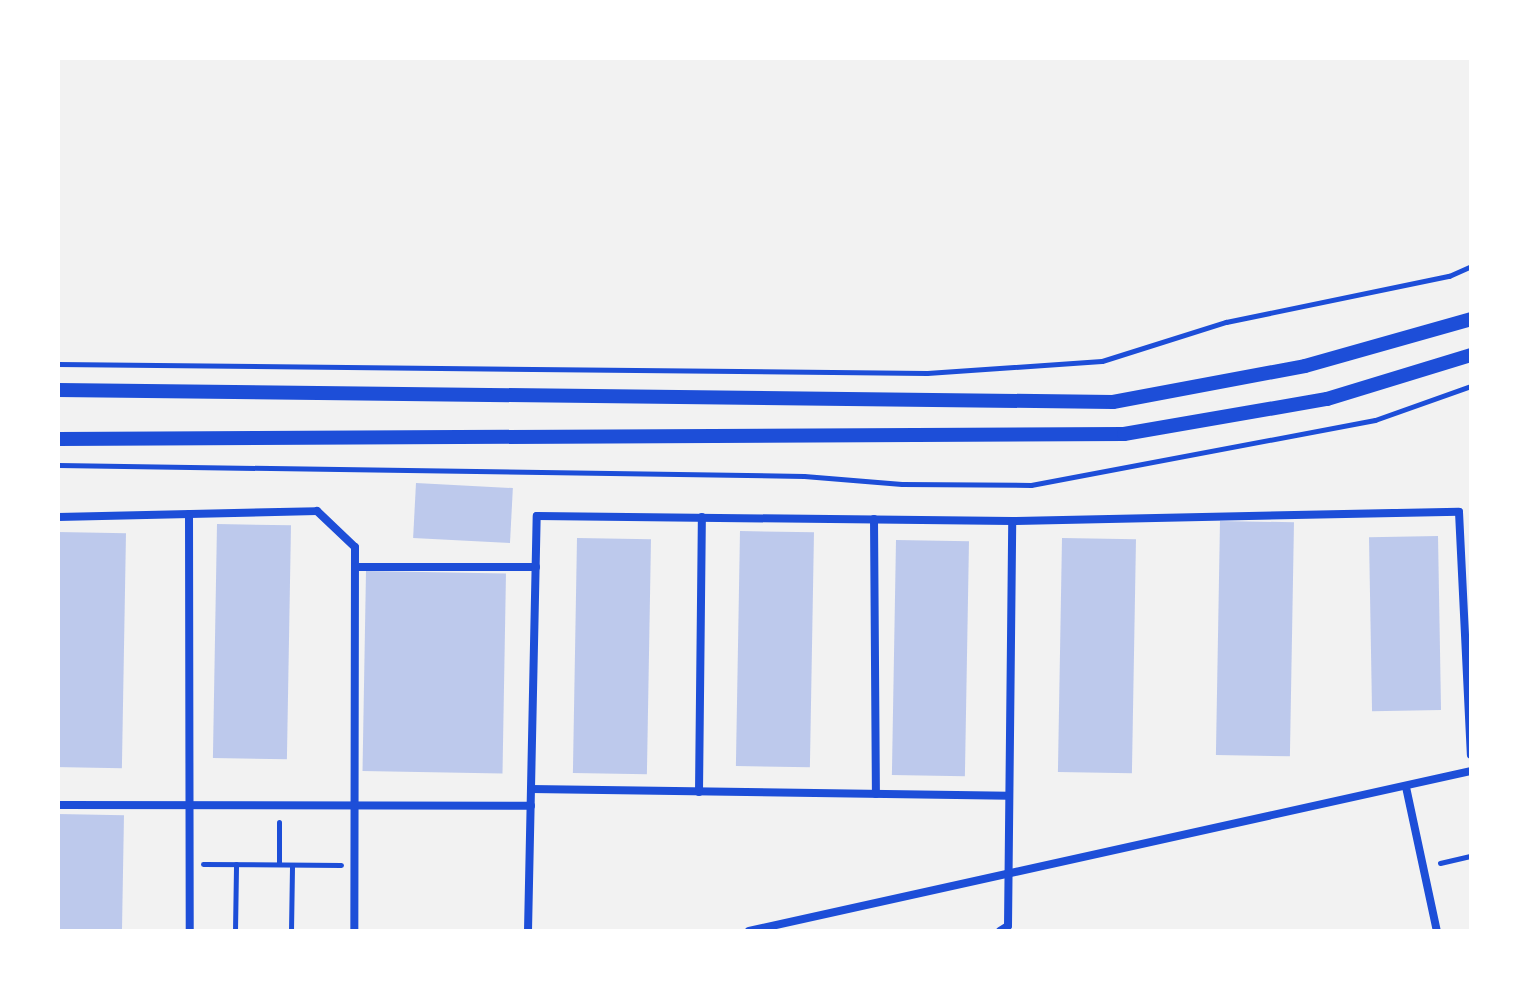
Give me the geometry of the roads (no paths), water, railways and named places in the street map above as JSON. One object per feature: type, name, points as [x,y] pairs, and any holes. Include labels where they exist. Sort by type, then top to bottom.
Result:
[{"type":"street","points":[[58,390],[1113,402],[1305,366],[1471,319]]},
{"type":"street","points":[[58,439],[1124,434],[1327,399],[1471,355]]},
{"type":"street","points":[[58,517],[317,511],[355,547],[354,931]]},
{"type":"street","points":[[528,931],[537,516],[1012,521],[1459,512],[1471,755]]},
{"type":"street","points":[[189,514],[190,931]]},
{"type":"street","points":[[699,792],[702,517]]},
{"type":"street","points":[[874,519],[876,794]]},
{"type":"street","points":[[1000,931],[1008,926],[1012,521]]},
{"type":"street","points":[[355,567],[536,567]]},
{"type":"street","points":[[749,931],[1471,771]]},
{"type":"street","points":[[1406,787],[1437,931]]},
{"type":"street","points":[[531,789],[1009,796]]},
{"type":"street","points":[[58,805],[190,808],[531,806]]}]
